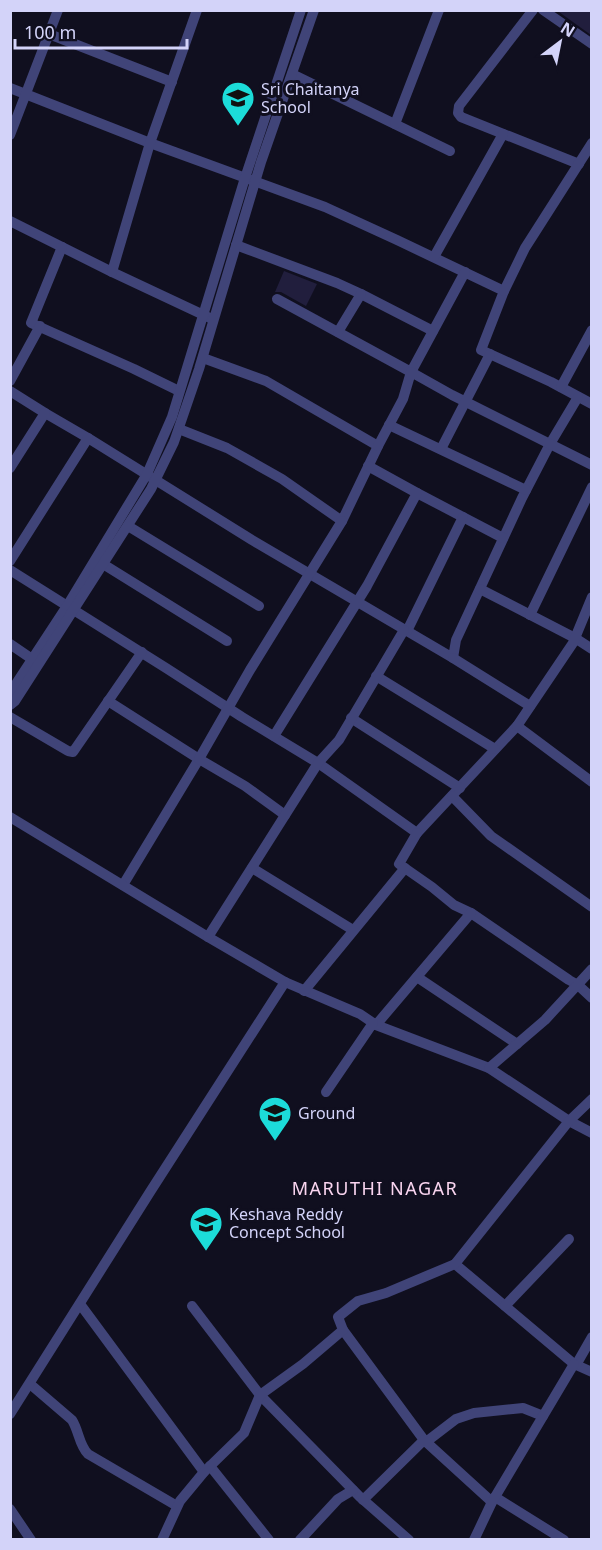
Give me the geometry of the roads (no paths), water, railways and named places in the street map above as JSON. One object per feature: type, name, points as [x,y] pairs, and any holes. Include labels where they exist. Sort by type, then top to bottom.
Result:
[{"type":"street","points":[[10,135],[58,10]]},
{"type":"street","points":[[10,705],[15,701],[178,429],[203,358],[209,317],[302,10]]},
{"type":"street","points":[[10,693],[128,526],[151,477],[180,391],[236,245],[250,179],[292,74],[314,10]]},
{"type":"street","points":[[395,124],[440,10]]},
{"type":"street","points":[[533,10],[484,72],[458,109],[458,113],[461,117],[579,164]]},
{"type":"street","points":[[543,10],[591,44]]},
{"type":"street","points":[[112,272],[150,143],[194,11]]},
{"type":"street","points":[[49,34],[172,82]]},
{"type":"street","points":[[292,74],[450,151]]},
{"type":"street","points":[[10,88],[150,143],[325,207],[504,291]]},
{"type":"street","points":[[434,257],[503,134]]},
{"type":"street","points":[[591,143],[525,248],[504,291],[481,350],[561,387],[591,404]]},
{"type":"street","points":[[10,221],[209,317]]},
{"type":"street","points":[[236,245],[361,294],[433,331]]},
{"type":"street","points":[[62,247],[31,323],[180,391]]},
{"type":"street","points":[[123,885],[342,521],[403,399],[411,372],[465,272]]},
{"type":"street","points":[[338,332],[361,294]]},
{"type":"street","points":[[278,299],[466,402],[591,465]]},
{"type":"street","points":[[10,381],[40,326]]},
{"type":"street","points":[[561,387],[591,330]]},
{"type":"street","points":[[441,449],[490,354]]},
{"type":"street","points":[[203,358],[266,381],[378,446]]},
{"type":"street","points":[[10,391],[252,540],[531,706]]},
{"type":"street","points":[[453,658],[456,640],[503,538],[550,444],[578,397]]},
{"type":"street","points":[[10,468],[45,413]]},
{"type":"street","points":[[389,425],[526,490]]},
{"type":"street","points":[[178,429],[227,448],[282,479],[342,521]]},
{"type":"street","points":[[10,561],[88,438]]},
{"type":"street","points":[[368,466],[503,538]]},
{"type":"street","points":[[530,615],[591,487]]},
{"type":"street","points":[[274,736],[357,602],[417,493]]},
{"type":"street","points":[[208,937],[318,763],[339,740],[376,676],[406,631],[463,517]]},
{"type":"street","points":[[128,526],[259,606]]},
{"type":"street","points":[[103,564],[227,641]]},
{"type":"street","points":[[10,570],[318,763],[417,833]]},
{"type":"street","points":[[480,589],[575,638],[591,649]]},
{"type":"street","points":[[591,597],[575,638],[517,726],[417,833],[399,864],[454,905],[471,913],[578,985],[591,998]]},
{"type":"street","points":[[10,644],[32,659]]},
{"type":"street","points":[[10,717],[70,752],[74,750],[142,652]]},
{"type":"street","points":[[376,676],[495,749]]},
{"type":"street","points":[[108,701],[245,786],[285,815]]},
{"type":"street","points":[[351,718],[460,788]]},
{"type":"street","points":[[517,726],[591,782]]},
{"type":"street","points":[[452,796],[491,836],[591,907]]},
{"type":"street","points":[[10,817],[285,982],[360,1014],[374,1024],[489,1068],[591,1133]]},
{"type":"street","points":[[252,868],[353,930]]},
{"type":"street","points":[[304,991],[405,868]]},
{"type":"street","points":[[326,1092],[374,1024],[471,913]]},
{"type":"street","points":[[489,1068],[545,1020],[591,969]]},
{"type":"street","points":[[417,977],[517,1044]]},
{"type":"street","points":[[10,1414],[285,982]]},
{"type":"street","points":[[564,1539],[493,1499],[425,1441],[343,1330],[338,1317],[358,1301],[386,1293],[455,1264],[569,1121],[591,1098]]},
{"type":"street","points":[[505,1306],[569,1239]]},
{"type":"street","points":[[455,1264],[575,1364],[591,1372]]},
{"type":"street","points":[[80,1304],[207,1469],[269,1539]]},
{"type":"street","points":[[192,1306],[260,1395],[363,1500],[409,1539]]},
{"type":"street","points":[[162,1539],[180,1501],[207,1469],[244,1433],[260,1395],[303,1364],[343,1330]]},
{"type":"street","points":[[474,1539],[493,1499],[591,1337]]},
{"type":"street","points":[[30,1384],[72,1420],[85,1451],[177,1506]]},
{"type":"street","points":[[363,1500],[425,1441],[456,1419],[474,1413],[523,1408],[543,1416]]},
{"type":"street","points":[[300,1539],[338,1499],[353,1490]]},
{"type":"street","points":[[10,1509],[31,1539]]},
{"type":"place","name":"Sri Chaitanya School","points":[[238,127]]},
{"type":"place","name":"Ground","points":[[275,1142]]},
{"type":"place","name":"Keshava Reddy Concept School","points":[[206,1252]]},
{"type":"district","name":"MARUTHI NAGAR","points":[[375,1189]]}]
